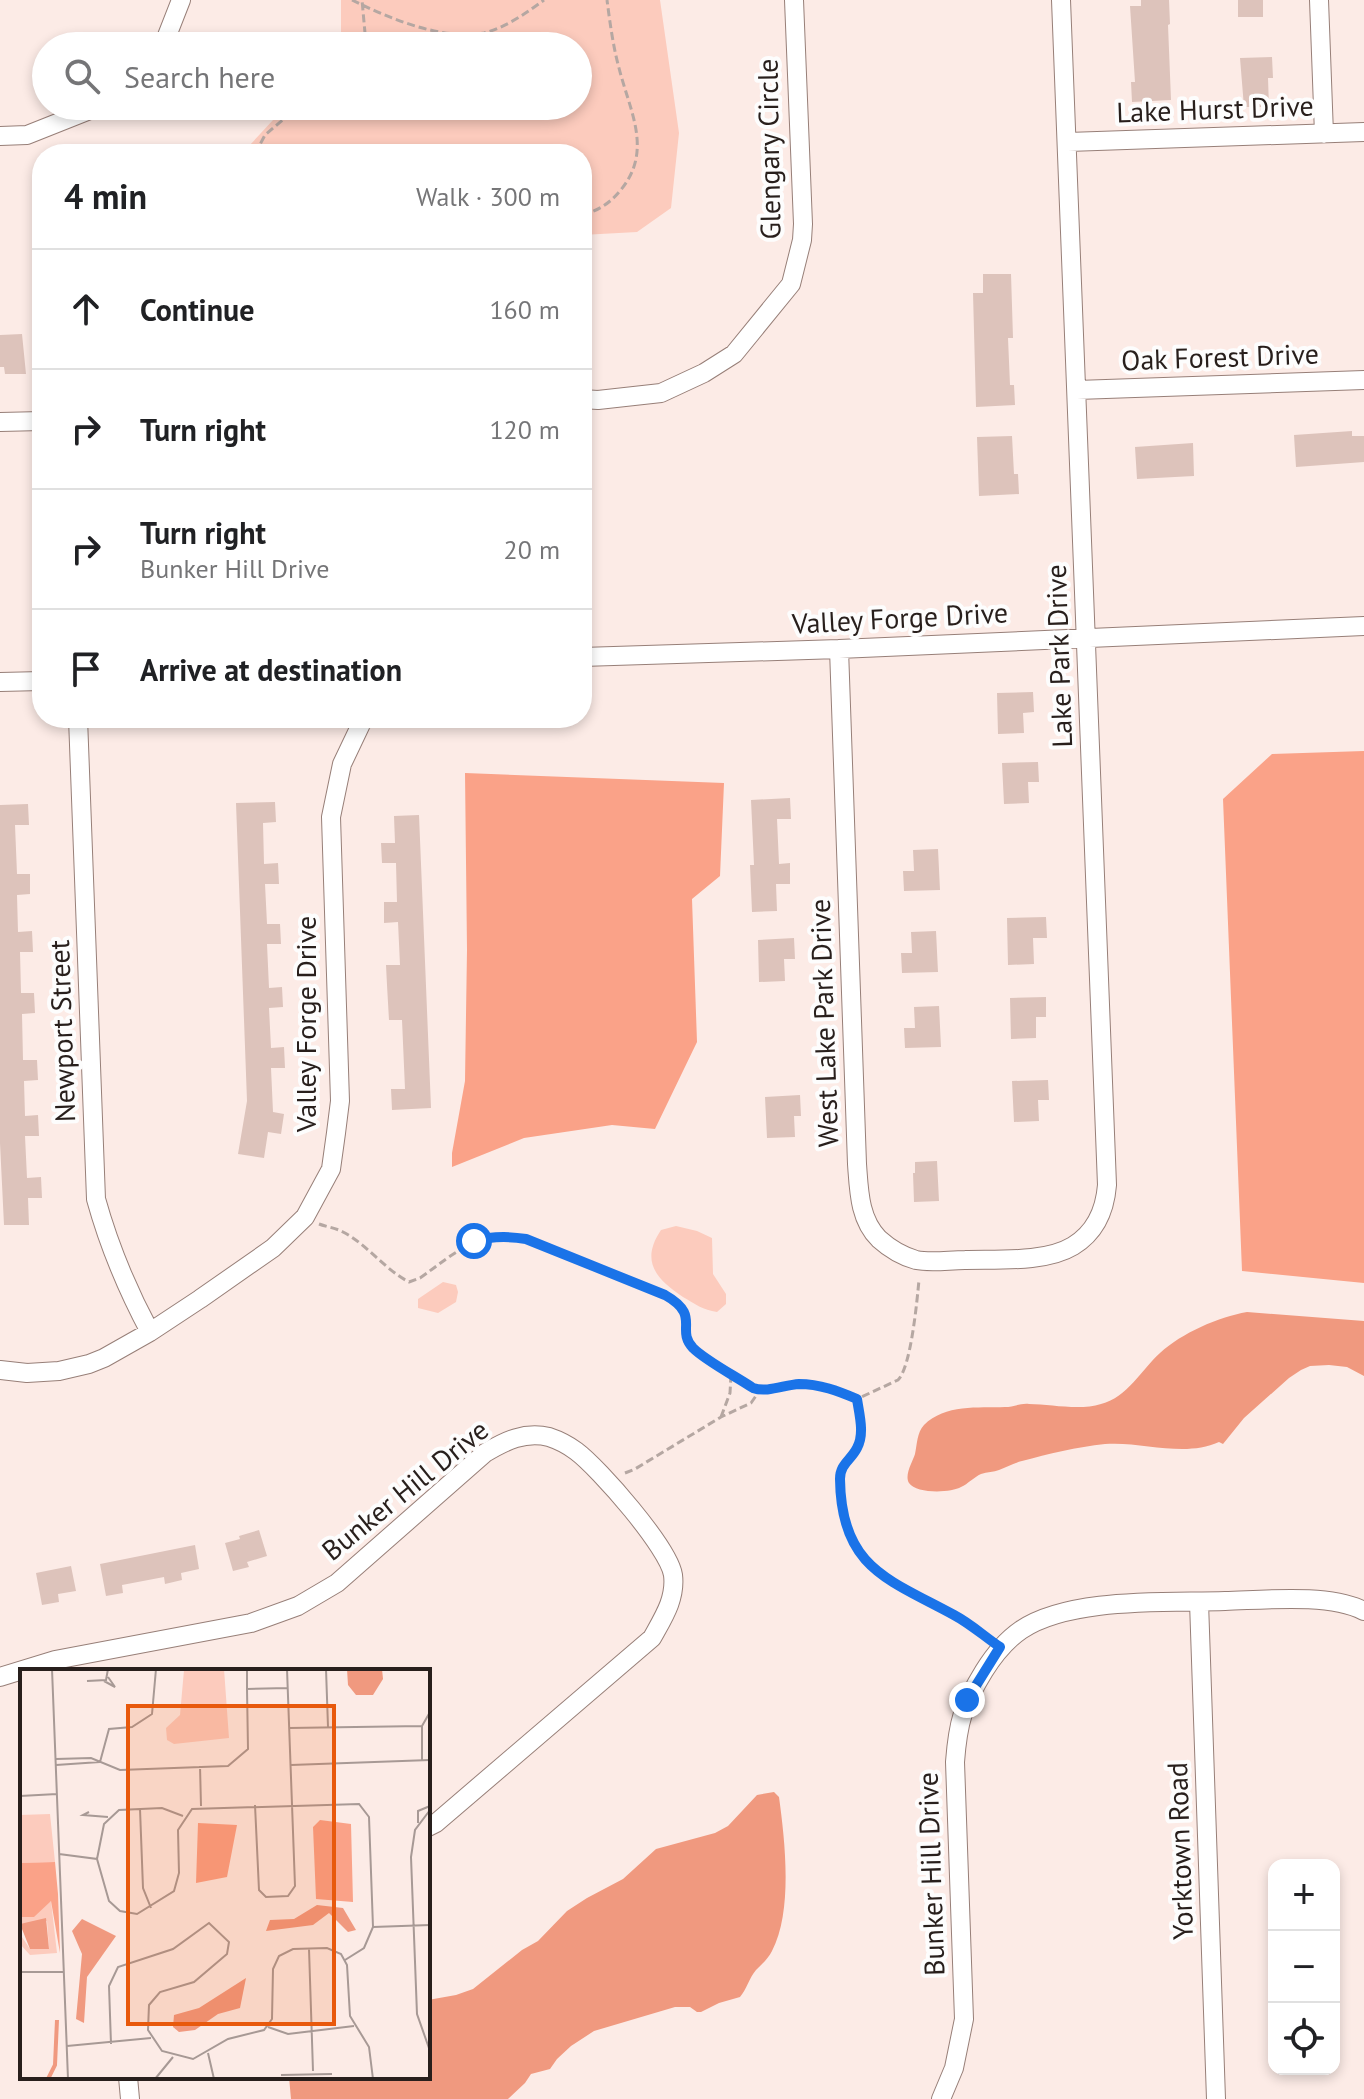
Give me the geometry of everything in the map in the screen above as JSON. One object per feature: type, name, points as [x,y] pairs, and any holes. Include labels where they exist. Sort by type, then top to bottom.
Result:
[{"type":"street","points":[[168,32],[181,0]]},
{"type":"street","name":"Glengary Circle","points":[[592,400],[661,393],[704,373],[734,354],[791,284],[803,224],[794,0]]},
{"type":"street","name":"Lake Park Drive","points":[[1023,1258],[1059,1253],[1084,1238],[1102,1214],[1107,1185],[1061,0]]},
{"type":"street","points":[[1319,0],[1324,134]]},
{"type":"street","points":[[0,136],[27,135],[65,120]]},
{"type":"street","name":"Lake Hurst Drive","points":[[1068,142],[1364,132]]},
{"type":"street","name":"Oak Forest Drive","points":[[1077,390],[1364,380]]},
{"type":"street","points":[[0,422],[32,421]]},
{"type":"street","name":"Valley Forge Drive","points":[[592,657],[1364,626]]},
{"type":"street","name":"West Lake Park Drive","points":[[839,649],[860,1202],[869,1226],[878,1238],[903,1255],[922,1261],[1023,1258]]},
{"type":"street","points":[[0,682],[32,681]]},
{"type":"street","name":"Newport Street","points":[[78,728],[96,1199],[108,1240],[150,1332]]},
{"type":"street","name":"Valley Forge Drive","points":[[0,1370],[43,1373],[74,1369],[104,1358],[150,1332],[273,1248],[305,1217],[331,1169],[340,1101],[331,817],[342,764],[357,728]]},
{"type":"street","name":"Bunker Hill Drive","points":[[26,1669],[55,1660],[251,1623],[298,1606],[337,1583],[485,1453],[510,1439],[535,1435],[558,1441],[591,1464],[653,1536],[668,1559],[673,1575],[670,1605],[652,1638],[430,1826]]},
{"type":"street","name":"Bunker Hill Drive","points":[[941,2099],[954,2068],[964,2019],[955,1762],[957,1735],[967,1700],[1000,1647],[1022,1629],[1048,1617],[1093,1606],[1316,1599],[1364,1611]]},
{"type":"street","name":"Yorktown Road","points":[[1199,1602],[1216,2099]]},
{"type":"street","name":"Bunker Hill Drive","points":[[0,1677],[20,1671]]},
{"type":"street","points":[[128,2079],[130,2099]]},
{"type":"path","points":[[352,0],[417,27],[442,32]]},
{"type":"path","points":[[362,0],[365,32]]},
{"type":"path","points":[[487,32],[521,17],[544,0]]},
{"type":"path","points":[[592,211],[603,207],[627,183],[635,167],[637,153],[638,136],[618,66],[607,0]]},
{"type":"path","points":[[260,144],[265,135],[283,120]]},
{"type":"path","points":[[305,1217],[351,1236],[409,1282],[420,1278],[474,1241],[510,1236],[526,1239],[679,1303],[686,1314],[687,1341],[695,1350],[753,1388],[760,1390],[800,1384],[821,1386],[857,1399],[902,1376],[907,1362],[922,1261]]},
{"type":"path","points":[[721,1417],[730,1393],[731,1374]]},
{"type":"path","points":[[608,1483],[721,1417],[751,1403],[760,1390]]},
{"type":"path","points":[[857,1399],[861,1436],[858,1447],[841,1471],[842,1508],[850,1537],[862,1556],[889,1581],[959,1618],[1000,1647]]},
{"type":"shaded area","points":[[341,0],[660,0],[679,133],[671,208],[637,232],[592,234],[592,144],[251,144],[273,120],[592,120],[592,32],[341,32]]},
{"type":"shaded area","points":[[1364,751],[1364,1283],[1242,1271],[1223,799],[1272,754]]},
{"type":"shaded area","points":[[465,773],[724,783],[720,876],[692,899],[697,1042],[655,1129],[612,1125],[524,1138],[452,1167],[465,1081]]},
{"type":"shaded area","points":[[676,1226],[712,1238],[713,1274],[726,1294],[726,1304],[717,1312],[683,1297],[665,1283],[654,1268],[652,1251],[655,1241],[661,1230]]},
{"type":"shaded area","points":[[443,1282],[456,1285],[456,1302],[438,1313],[418,1308],[418,1299]]},
{"type":"shaded area","points":[[1247,1312],[1364,1321],[1364,1376],[1347,1367],[1329,1365],[1301,1370],[1244,1418],[1223,1444],[1219,1442],[1192,1449],[1094,1445],[981,1474],[956,1489],[926,1491],[909,1483],[908,1472],[920,1431],[932,1418],[962,1408],[1101,1404],[1127,1389],[1160,1353],[1179,1339],[1213,1322]]},
{"type":"shaded area","points":[[774,1792],[779,1797],[785,1855],[785,1896],[779,1935],[772,1951],[740,1997],[701,2012],[690,2007],[675,2007],[594,2031],[571,2046],[550,2069],[531,2074],[508,2099],[291,2099],[289,2079],[430,2079],[430,2000],[473,1989],[538,1941],[567,1911],[623,1879],[656,1849],[715,1833],[728,1826],[757,1795]]},
{"type":"building","points":[[1141,0],[1169,0],[1171,100],[1132,102],[1131,82],[1135,82],[1130,6],[1141,6]]},
{"type":"building","points":[[1238,0],[1263,0],[1263,17],[1238,17]]},
{"type":"building","points":[[1272,57],[1273,78],[1268,78],[1269,107],[1244,107],[1240,58]]},
{"type":"building","points":[[983,274],[1011,274],[1013,338],[1008,338],[1010,385],[1014,385],[1015,405],[976,407],[973,293],[983,293]]},
{"type":"building","points":[[22,334],[26,374],[5,374],[4,367],[0,367],[0,335]]},
{"type":"building","points":[[1352,431],[1352,436],[1364,436],[1364,462],[1296,467],[1294,435]]},
{"type":"building","points":[[1012,436],[1014,474],[1018,474],[1019,494],[979,496],[977,437]]},
{"type":"building","points":[[1193,443],[1194,476],[1137,479],[1135,447]]},
{"type":"building","points":[[1033,692],[1034,712],[1023,713],[1024,733],[998,734],[997,693]]},
{"type":"building","points":[[1038,762],[1039,782],[1028,782],[1029,803],[1004,804],[1002,763]]},
{"type":"building","points":[[790,798],[791,819],[777,819],[779,864],[790,863],[790,884],[776,884],[777,911],[752,912],[750,865],[754,865],[751,800]]},
{"type":"building","points":[[275,802],[276,822],[263,823],[264,864],[278,863],[279,884],[265,884],[267,924],[280,924],[281,944],[267,944],[269,988],[282,987],[283,1007],[269,1008],[271,1048],[284,1047],[285,1068],[271,1068],[273,1112],[284,1114],[281,1134],[268,1132],[264,1158],[238,1154],[247,1101],[236,803]]},
{"type":"building","points":[[28,804],[29,825],[15,825],[17,874],[30,874],[30,894],[17,895],[18,932],[32,931],[33,952],[20,952],[21,993],[34,993],[35,1013],[22,1014],[23,1060],[37,1060],[38,1080],[24,1081],[25,1116],[38,1115],[39,1136],[25,1136],[27,1178],[41,1177],[42,1198],[28,1198],[29,1225],[4,1225],[0,1143],[0,805]]},
{"type":"building","points":[[419,815],[431,1108],[392,1110],[391,1089],[405,1089],[402,1020],[389,1020],[386,965],[400,965],[398,922],[384,923],[384,902],[397,902],[396,863],[382,863],[381,843],[395,843],[394,816]]},
{"type":"building","points":[[938,849],[940,890],[904,891],[903,871],[914,871],[913,850]]},
{"type":"building","points":[[1046,917],[1047,938],[1033,938],[1034,964],[1008,965],[1007,918]]},
{"type":"building","points":[[936,931],[938,972],[902,973],[901,953],[912,953],[911,932]]},
{"type":"building","points":[[794,938],[795,959],[784,959],[785,981],[759,982],[758,940]]},
{"type":"building","points":[[1046,997],[1046,1017],[1036,1017],[1036,1038],[1011,1039],[1010,998]]},
{"type":"building","points":[[939,1006],[941,1047],[905,1048],[904,1028],[915,1028],[914,1007]]},
{"type":"building","points":[[1048,1080],[1049,1100],[1038,1100],[1039,1121],[1014,1122],[1012,1081]]},
{"type":"building","points":[[800,1095],[801,1116],[794,1116],[795,1137],[767,1138],[765,1097]]},
{"type":"building","points":[[937,1161],[939,1201],[914,1202],[915,1162]]},
{"type":"building","points":[[259,1530],[267,1556],[247,1562],[249,1567],[233,1571],[225,1543]]},
{"type":"building","points":[[195,1545],[199,1569],[181,1573],[182,1580],[165,1584],[164,1577],[122,1585],[123,1593],[106,1596],[100,1564]]},
{"type":"building","points":[[71,1566],[76,1591],[58,1594],[59,1602],[42,1605],[36,1573]]},
{"type":"route","points":[[474,1241],[510,1236],[526,1239],[665,1295],[679,1303],[686,1314],[687,1341],[695,1350],[753,1388],[760,1390],[800,1384],[821,1386],[857,1399],[861,1436],[858,1447],[844,1463],[840,1481],[842,1508],[850,1537],[862,1556],[889,1581],[959,1618],[1000,1647],[967,1700]]}]
